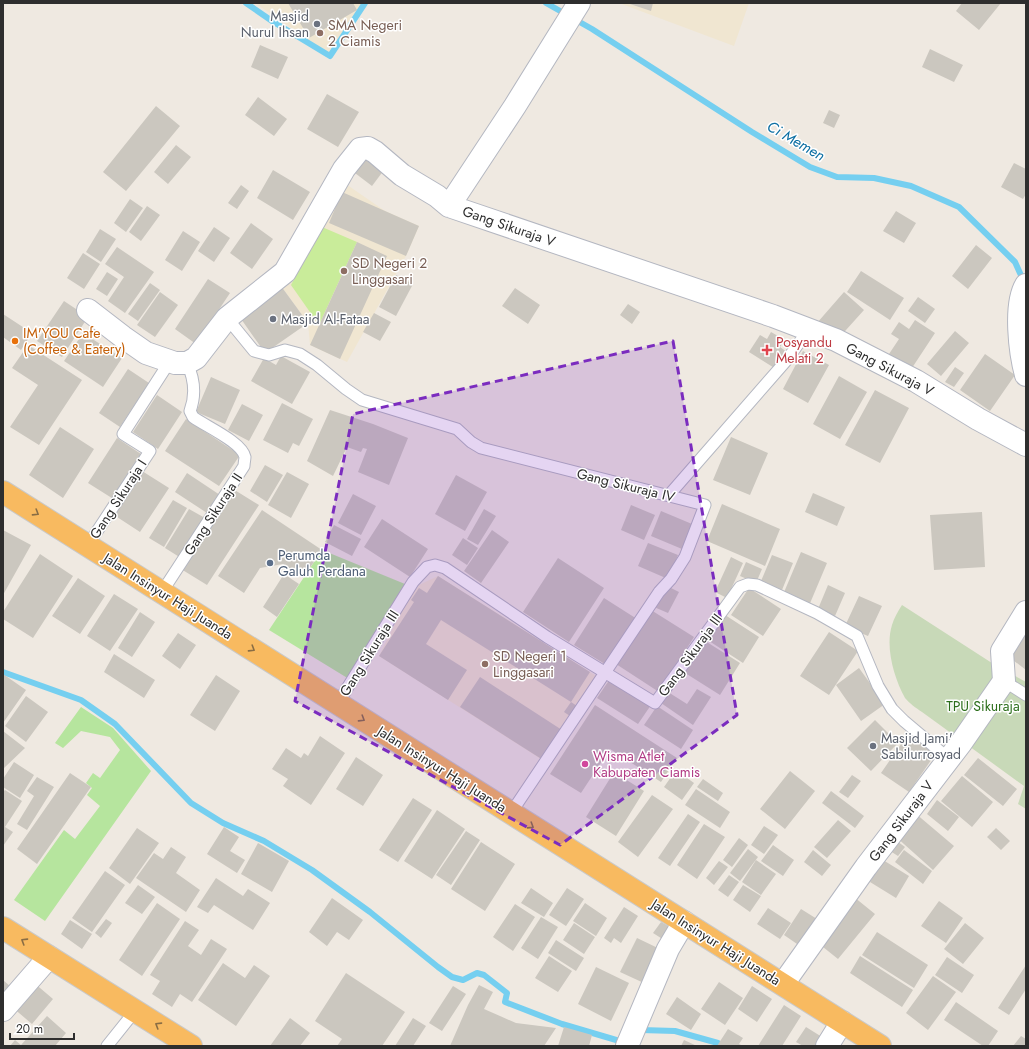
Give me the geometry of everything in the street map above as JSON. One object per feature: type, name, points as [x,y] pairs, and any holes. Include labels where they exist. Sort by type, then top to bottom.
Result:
[{"type":"highway","name":"Jalan Insinyur Haji Juanda","points":[[3,492],[880,1046]]},
{"type":"highway","points":[[3,928],[191,1046]]},
{"type":"street","points":[[449,206],[515,106],[573,13]]},
{"type":"street","name":"Gang Sikuraja V","points":[[178,362],[196,358],[227,318],[285,272],[344,169],[360,149],[368,148],[375,152],[402,175],[437,196],[449,206],[809,329],[836,340],[916,381],[978,419],[1026,445]]},
{"type":"street","points":[[1024,289],[1019,326],[1022,361],[1026,375]]},
{"type":"street","points":[[88,310],[146,353],[178,362]]},
{"type":"street","points":[[1004,681],[1002,651],[1026,612]]},
{"type":"street","name":"Gang Sikuraja V","points":[[783,984],[866,867],[949,759],[1004,681]]},
{"type":"street","points":[[627,1046],[668,949],[684,922]]},
{"type":"street","points":[[3,1010],[49,957]]},
{"type":"street","points":[[826,1046],[842,1022]]},
{"type":"lane","name":"Gang Sikuraja IV","points":[[227,318],[254,351],[269,355],[285,350],[300,354],[317,365],[362,400],[457,429],[471,442],[481,448],[705,505],[685,557],[671,579],[659,592],[511,813]]},
{"type":"lane","points":[[669,495],[786,361],[809,329]]},
{"type":"lane","name":"Gang Sikuraja I","points":[[88,545],[150,451],[123,434],[178,362]]},
{"type":"lane","name":"Gang Sikuraja II","points":[[162,592],[244,466],[245,457],[241,449],[230,440],[193,417],[190,411],[193,404],[194,386],[192,374],[178,362]]},
{"type":"lane","name":"Gang Sikuraja III","points":[[338,703],[414,582],[427,567],[435,565],[445,568],[547,636],[655,703],[740,587],[748,584],[757,585],[817,613],[848,629],[857,636],[878,686],[892,709],[949,759]]},
{"type":"lane","points":[[1004,681],[1026,695]]},
{"type":"lane","points":[[107,1046],[135,1011]]},
{"type":"highlighted area","points":[[673,341],[737,715],[560,845],[295,701],[353,414]]},
{"type":"shaded area","name":"SMA Negeri 2 Ciamis","points":[[255,3],[363,3],[329,54]]},
{"type":"shaded area","points":[[619,3],[749,3],[734,46]]},
{"type":"shaded area","name":"SD Negeri 2 Linggasari","points":[[343,182],[385,211],[419,226],[406,256],[347,362],[310,345],[308,323],[281,286]]},
{"type":"shaded area","name":"SD Negeri 1 Linggasari","points":[[438,576],[599,678],[544,761],[379,656],[407,600],[417,586]]},
{"type":"green space","points":[[322,227],[357,242],[319,325],[291,285]]},
{"type":"green space","points":[[322,550],[405,584],[349,679],[269,630]]},
{"type":"green space","name":"TPU Sikuraja","points":[[902,605],[995,665],[1026,682],[1026,809],[1018,804],[1024,786],[908,702],[905,698],[894,672],[890,652],[890,634],[893,622]]},
{"type":"green space","points":[[81,707],[113,728],[151,771],[45,921],[14,900],[64,830],[75,839],[100,806],[87,795],[92,788],[86,783],[93,773],[100,778],[120,750],[110,737],[81,731],[63,748],[55,743]]},
{"type":"building","name":"Masjid Nurul Ihsan","points":[[288,3],[353,3],[357,10],[309,38]]},
{"type":"building","points":[[627,3],[653,3],[651,11]]},
{"type":"building","points":[[962,3],[1001,3],[979,30],[956,11]]},
{"type":"building","points":[[260,45],[288,57],[278,79],[251,67]]},
{"type":"building","points":[[930,49],[963,65],[954,82],[922,67]]},
{"type":"building","points":[[327,94],[359,112],[338,147],[307,129]]},
{"type":"building","points":[[258,97],[287,119],[274,136],[245,115]]},
{"type":"building","points":[[156,106],[180,126],[126,191],[103,172]]},
{"type":"building","points":[[829,110],[840,115],[834,128],[823,123]]},
{"type":"building","points":[[176,145],[191,157],[168,184],[154,172]]},
{"type":"building","points":[[367,150],[387,166],[372,186],[351,170]]},
{"type":"building","points":[[1014,163],[1026,169],[1026,194],[1023,199],[1001,187]]},
{"type":"building","points":[[273,170],[310,192],[293,220],[257,198]]},
{"type":"building","points":[[241,185],[249,191],[237,209],[228,203]]},
{"type":"building","points":[[342,192],[419,226],[406,256],[329,223]]},
{"type":"building","points":[[130,199],[143,208],[126,232],[114,223]]},
{"type":"building","points":[[147,206],[160,215],[141,241],[129,232]]},
{"type":"building","points":[[896,211],[916,223],[904,243],[883,231]]},
{"type":"building","points":[[251,223],[273,239],[252,269],[230,253]]},
{"type":"building","points":[[214,227],[230,238],[214,262],[198,251]]},
{"type":"building","points":[[100,229],[116,239],[101,262],[86,252]]},
{"type":"building","points":[[183,231],[200,242],[182,271],[165,260]]},
{"type":"building","points":[[357,242],[387,256],[340,359],[310,345]]},
{"type":"building","points":[[976,245],[992,258],[968,289],[952,276]]},
{"type":"building","points":[[117,247],[154,272],[125,313],[108,301],[124,277],[105,264]]},
{"type":"building","points":[[83,253],[100,264],[84,289],[67,278]]},
{"type":"building","points":[[861,271],[904,298],[890,320],[847,292]]},
{"type":"building","points":[[107,272],[118,279],[107,296],[96,289]]},
{"type":"building","points":[[396,275],[413,284],[396,316],[379,307]]},
{"type":"building","points":[[208,279],[230,293],[196,344],[175,329]]},
{"type":"building","points":[[150,283],[160,290],[138,321],[128,314]]},
{"type":"building","name":"Masjid Al-Fataa","points":[[281,286],[308,323],[265,353],[239,316]]},
{"type":"building","points":[[515,288],[540,305],[528,324],[502,306]]},
{"type":"building","points":[[160,292],[178,305],[155,337],[137,325]]},
{"type":"building","points":[[844,292],[864,310],[837,340],[817,323]]},
{"type":"building","points":[[918,297],[935,309],[925,323],[908,311]]},
{"type":"building","points":[[64,301],[88,317],[62,357],[37,341]]},
{"type":"building","points":[[628,304],[640,312],[632,324],[620,315]]},
{"type":"building","points":[[374,313],[391,322],[380,341],[363,332]]},
{"type":"building","name":"IM'YOU Cafe (Coffee & Eatery)","points":[[3,314],[32,333],[21,350],[3,337]]},
{"type":"building","points":[[915,320],[935,333],[910,371],[887,357],[899,339],[891,334],[899,322],[909,329]]},
{"type":"building","points":[[955,331],[969,343],[941,376],[927,364]]},
{"type":"building","name":"Posyandu Melati 2","points":[[771,332],[785,340],[780,347],[787,352],[776,369],[749,352],[760,335],[767,339]]},
{"type":"building","points":[[83,333],[122,358],[103,387],[64,361]]},
{"type":"building","points":[[28,345],[82,380],[39,445],[10,427],[38,385],[12,368]]},
{"type":"building","points":[[803,351],[829,365],[808,403],[783,389]]},
{"type":"building","points":[[985,354],[1015,375],[990,411],[960,390]]},
{"type":"building","points":[[281,356],[310,372],[292,404],[251,381],[264,358],[276,365]]},
{"type":"building","points":[[955,367],[964,373],[954,387],[945,382]]},
{"type":"building","points":[[128,369],[149,383],[120,427],[99,413]]},
{"type":"building","points":[[839,376],[867,392],[840,439],[813,424]]},
{"type":"building","points":[[211,377],[240,390],[225,424],[196,412]]},
{"type":"building","points":[[875,390],[909,408],[880,463],[845,445]]},
{"type":"building","points":[[157,395],[182,412],[158,449],[133,432]]},
{"type":"building","points":[[282,403],[313,419],[299,446],[293,443],[288,453],[263,440]]},
{"type":"building","points":[[242,404],[263,415],[249,441],[228,430]]},
{"type":"building","points":[[330,410],[373,424],[408,438],[389,485],[358,472],[367,449],[363,448],[361,452],[347,447],[333,476],[307,461]]},
{"type":"building","points":[[186,419],[240,455],[219,486],[165,451]]},
{"type":"building","points":[[60,427],[94,449],[63,498],[29,475]]},
{"type":"building","points":[[731,437],[768,453],[750,495],[713,480]]},
{"type":"building","points":[[117,438],[144,456],[115,500],[88,483]]},
{"type":"building","points":[[265,465],[283,475],[267,502],[250,491]]},
{"type":"building","points":[[142,471],[169,488],[140,532],[114,515]]},
{"type":"building","points":[[287,472],[309,484],[291,518],[268,505]]},
{"type":"building","points":[[187,473],[220,495],[207,513],[175,492]]},
{"type":"building","points":[[456,475],[487,492],[465,531],[435,514]]},
{"type":"building","points":[[233,489],[259,505],[207,585],[181,569]]},
{"type":"building","points":[[813,493],[845,507],[837,526],[805,512]]},
{"type":"building","points":[[353,494],[376,506],[361,535],[338,523]]},
{"type":"building","points":[[173,500],[187,508],[164,547],[149,538]]},
{"type":"building","points":[[722,504],[780,529],[765,566],[707,541]]},
{"type":"building","points":[[631,505],[655,515],[644,540],[621,530]]},
{"type":"building","points":[[189,509],[205,518],[181,558],[165,548]]},
{"type":"building","points":[[484,509],[496,516],[478,545],[467,539]]},
{"type":"building","points":[[262,510],[322,550],[303,578],[283,564],[260,568],[244,593],[218,576]]},
{"type":"building","points":[[661,511],[692,524],[682,549],[651,536]]},
{"type":"building","points":[[982,512],[985,567],[934,570],[930,515]]},
{"type":"building","points":[[382,519],[428,549],[410,577],[364,547]]},
{"type":"building","points":[[334,525],[361,539],[352,556],[325,542]]},
{"type":"building","points":[[3,530],[31,545],[3,595]]},
{"type":"building","points":[[492,530],[509,542],[481,583],[464,571]]},
{"type":"building","points":[[463,538],[478,548],[467,565],[452,555]]},
{"type":"building","points":[[648,543],[678,555],[668,579],[638,566]]},
{"type":"building","points":[[801,552],[827,563],[808,608],[782,597]]},
{"type":"building","points":[[40,554],[73,576],[33,638],[3,619],[3,612]]},
{"type":"building","points":[[772,555],[793,563],[782,590],[761,581]]},
{"type":"building","points":[[731,557],[743,563],[727,598],[715,592]]},
{"type":"building","points":[[558,558],[604,588],[569,642],[523,612]]},
{"type":"building","points":[[746,562],[762,569],[756,583],[740,576]]},
{"type":"building","points":[[284,574],[299,584],[277,617],[263,607]]},
{"type":"building","points":[[438,576],[590,672],[571,702],[441,620],[426,644],[467,670],[448,700],[379,656],[414,602],[411,600],[419,588],[427,593]]},
{"type":"building","points":[[78,578],[105,596],[80,634],[52,616]]},
{"type":"building","points":[[665,585],[679,592],[668,613],[654,607]]},
{"type":"building","points":[[828,585],[845,593],[835,616],[818,609]]},
{"type":"building","points":[[749,588],[781,609],[763,636],[731,615]]},
{"type":"building","points":[[114,594],[138,609],[110,651],[87,636]]},
{"type":"building","points":[[859,596],[882,606],[868,636],[845,626]]},
{"type":"building","points":[[604,598],[637,619],[608,666],[574,645]]},
{"type":"building","points":[[651,610],[694,637],[659,692],[616,664]]},
{"type":"building","points":[[140,612],[155,622],[132,657],[118,648]]},
{"type":"building","points":[[722,613],[759,637],[743,663],[706,639]]},
{"type":"building","points":[[829,632],[858,651],[829,695],[800,676]]},
{"type":"building","points":[[178,633],[196,645],[180,669],[162,656]]},
{"type":"building","points":[[1026,634],[1026,670],[1009,657]]},
{"type":"building","points":[[702,639],[740,663],[720,695],[682,671]]},
{"type":"building","points":[[114,654],[155,680],[144,698],[104,672]]},
{"type":"building","points":[[859,668],[885,704],[861,721],[836,685]]},
{"type":"building","points":[[3,674],[26,690],[3,723]]},
{"type":"building","points":[[216,675],[240,691],[215,731],[190,715]]},
{"type":"building","points":[[480,677],[562,730],[543,760],[460,707]]},
{"type":"building","points":[[610,679],[651,705],[638,724],[597,698]]},
{"type":"building","points":[[697,689],[711,697],[693,725],[661,703],[668,692],[687,704]]},
{"type":"building","points":[[26,696],[48,712],[26,742],[5,726]]},
{"type":"building","points":[[571,702],[580,708],[573,718],[564,712]]},
{"type":"building","points":[[595,705],[677,758],[661,782],[610,749],[581,793],[550,774]]},
{"type":"building","points":[[657,706],[693,730],[681,749],[644,725]]},
{"type":"building","name":"Masjid Jami' Sabilurrosyad","points":[[875,720],[898,743],[871,771],[847,748]]},
{"type":"building","points":[[3,731],[25,748],[3,769]]},
{"type":"building","points":[[908,734],[936,753],[909,792],[881,773]]},
{"type":"building","points":[[320,736],[345,753],[311,805],[283,786],[288,779],[272,769],[286,748],[301,758],[304,753],[308,756]]},
{"type":"building","points":[[356,757],[383,775],[363,806],[336,789]]},
{"type":"building","points":[[978,758],[1017,789],[1003,806],[964,775]]},
{"type":"building","points":[[14,762],[34,775],[20,798],[3,787],[3,779]]},
{"type":"building","points":[[676,770],[694,783],[682,800],[664,787]]},
{"type":"building","points":[[790,771],[815,791],[785,829],[760,809]]},
{"type":"building","points":[[614,772],[644,791],[616,836],[586,817]]},
{"type":"building","points":[[70,773],[91,787],[37,864],[17,849]]},
{"type":"building","points":[[852,775],[861,781],[848,798],[839,792]]},
{"type":"building","points":[[962,776],[993,802],[972,827],[941,801]]},
{"type":"building","points":[[37,777],[54,787],[27,830],[17,824],[34,796],[27,791]]},
{"type":"building","points":[[703,779],[723,793],[718,801],[697,787]]},
{"type":"building","points":[[696,789],[730,812],[720,828],[685,805]]},
{"type":"building","points":[[5,790],[22,801],[5,827],[13,832],[3,846],[3,792]]},
{"type":"building","points":[[831,791],[864,816],[855,828],[822,803]]},
{"type":"building","points":[[652,795],[673,809],[638,857],[618,842]]},
{"type":"building","points":[[413,798],[432,810],[398,862],[379,850]]},
{"type":"building","points":[[937,800],[959,817],[948,831],[927,814]]},
{"type":"building","points":[[437,810],[465,829],[432,879],[404,861]]},
{"type":"building","points":[[915,813],[954,846],[933,870],[895,836]]},
{"type":"building","points":[[688,814],[700,822],[670,866],[658,858]]},
{"type":"building","points":[[838,820],[851,831],[827,858],[814,847]]},
{"type":"building","points":[[704,824],[725,837],[697,879],[677,865]]},
{"type":"building","points":[[764,826],[778,835],[764,854],[751,845]]},
{"type":"building","points":[[224,827],[239,837],[230,851],[245,860],[237,873],[207,854]]},
{"type":"building","points":[[137,828],[159,843],[130,884],[109,868]]},
{"type":"building","points":[[996,828],[1010,841],[1001,850],[987,837]]},
{"type":"building","points":[[466,831],[480,840],[451,885],[436,875]]},
{"type":"building","points":[[739,838],[748,845],[732,867],[723,860]]},
{"type":"building","points":[[894,839],[905,847],[898,856],[887,849]]},
{"type":"building","points":[[481,842],[515,864],[485,911],[451,889]]},
{"type":"building","points":[[258,843],[289,861],[272,892],[241,874]]},
{"type":"building","points":[[773,845],[794,860],[783,876],[761,861]]},
{"type":"building","points":[[171,847],[186,857],[176,873],[200,890],[186,912],[136,878],[154,853],[163,859]]},
{"type":"building","points":[[748,849],[758,857],[740,881],[730,873]]},
{"type":"building","points":[[813,850],[831,865],[822,876],[804,862]]},
{"type":"building","points":[[904,850],[932,871],[923,884],[895,862]]},
{"type":"building","points":[[756,860],[776,874],[761,895],[742,882]]},
{"type":"building","points":[[883,860],[909,876],[896,898],[870,882]]},
{"type":"building","points":[[719,861],[728,867],[714,885],[706,878]]},
{"type":"building","points":[[105,871],[125,885],[92,932],[72,918]]},
{"type":"building","points":[[729,875],[739,882],[728,897],[718,890]]},
{"type":"building","points":[[216,878],[243,896],[248,889],[270,903],[253,930],[214,905],[208,913],[197,907]]},
{"type":"building","points":[[138,885],[155,897],[142,914],[125,903]]},
{"type":"building","points":[[743,885],[761,896],[750,912],[733,900]]},
{"type":"building","points":[[531,888],[553,903],[544,917],[521,903]]},
{"type":"building","points":[[567,888],[584,899],[566,926],[549,915]]},
{"type":"building","points":[[854,897],[875,914],[838,959],[818,943]]},
{"type":"building","points":[[332,898],[363,920],[349,940],[337,932],[327,946],[309,932]]},
{"type":"building","points":[[939,901],[963,918],[946,943],[921,926]]},
{"type":"building","points":[[157,903],[180,919],[142,976],[119,960]]},
{"type":"building","points":[[585,903],[607,918],[596,936],[573,921]]},
{"type":"building","points":[[515,904],[535,917],[513,951],[493,937]]},
{"type":"building","points":[[624,907],[638,916],[621,943],[614,938],[611,943],[604,938]]},
{"type":"building","points":[[768,908],[791,923],[780,939],[757,924]]},
{"type":"building","points":[[801,909],[817,919],[800,946],[784,935]]},
{"type":"building","points":[[541,917],[558,927],[538,959],[521,948]]},
{"type":"building","points":[[106,919],[112,923],[101,938],[95,933]]},
{"type":"building","points":[[70,920],[92,934],[82,949],[61,934]]},
{"type":"building","points":[[185,921],[199,930],[188,946],[201,955],[211,939],[227,949],[192,1002],[180,994],[172,1007],[152,994],[160,981],[150,975]]},
{"type":"building","points":[[661,922],[672,928],[664,940],[653,933]]},
{"type":"building","points":[[574,923],[595,937],[584,954],[563,940]]},
{"type":"building","points":[[965,923],[984,938],[963,964],[944,949]]},
{"type":"building","points":[[877,932],[928,965],[914,988],[862,955]]},
{"type":"building","points":[[637,938],[662,950],[646,984],[620,972]]},
{"type":"building","points":[[556,940],[584,958],[576,971],[548,953]]},
{"type":"building","points":[[549,956],[572,971],[558,992],[535,978]]},
{"type":"building","points":[[860,956],[913,990],[902,1007],[850,973]]},
{"type":"building","points":[[947,957],[974,975],[962,993],[935,975]]},
{"type":"building","points":[[223,963],[245,978],[254,965],[270,976],[236,1026],[198,1000]]},
{"type":"building","points":[[1026,965],[1026,989],[1009,1015],[998,1008]]},
{"type":"building","points":[[596,967],[629,983],[611,1021],[578,1004]]},
{"type":"building","points":[[346,973],[405,1012],[382,1046],[337,1046],[342,1039],[315,1021]]},
{"type":"building","points":[[933,976],[956,992],[928,1030],[906,1013]]},
{"type":"building","points":[[3,980],[11,987],[3,996]]},
{"type":"building","points":[[33,982],[53,999],[32,1024],[12,1007]]},
{"type":"building","points":[[719,982],[743,998],[725,1025],[701,1009]]},
{"type":"building","points":[[479,985],[493,992],[484,1009],[516,1023],[556,1028],[544,1046],[450,1046],[468,1005]]},
{"type":"building","points":[[453,986],[466,994],[442,1031],[429,1023]]},
{"type":"building","points":[[752,986],[772,999],[757,1022],[738,1009]]},
{"type":"building","points":[[677,997],[701,1014],[691,1030],[666,1014]]},
{"type":"building","points":[[956,1002],[998,1031],[988,1046],[983,1046],[944,1020]]},
{"type":"building","points":[[784,1005],[801,1016],[782,1046],[758,1046]]},
{"type":"building","points":[[47,1016],[66,1033],[55,1046],[10,1046],[15,1040],[21,1045]]},
{"type":"building","points":[[290,1018],[310,1033],[300,1046],[270,1046]]},
{"type":"building","points":[[413,1018],[426,1026],[413,1046],[395,1046]]},
{"type":"building","points":[[564,1027],[592,1035],[589,1046],[558,1046]]},
{"type":"building","points":[[806,1027],[822,1037],[816,1046],[803,1046],[796,1042]]},
{"type":"building","points":[[728,1029],[743,1038],[739,1044],[743,1046],[717,1046]]},
{"type":"building","points":[[1021,1036],[1026,1039],[1026,1046],[1013,1046]]},
{"type":"building","points":[[684,1040],[697,1046],[681,1046]]},
{"type":"waterway","name":"Ci Memen","points":[[246,3],[272,21],[330,56],[365,3]]},
{"type":"waterway","name":"Ci Memen","points":[[546,3],[592,29],[752,132],[810,167],[837,177],[874,178],[911,186],[959,207],[1015,262],[1024,282]]},
{"type":"waterway","points":[[3,672],[81,700],[115,724],[191,803],[223,823],[264,841],[312,870],[370,912],[452,977],[463,980],[477,973],[484,975],[507,993],[505,1002],[562,1024],[623,1042]]},
{"type":"waterway","points":[[641,1030],[675,1031],[718,1043],[716,1046]]},
{"type":"place","name":"Masjid Nurul Ihsan","points":[[317,24]]},
{"type":"place","name":"SMA Negeri 2 Ciamis","points":[[320,33]]},
{"type":"place","name":"SD Negeri 2 Linggasari","points":[[344,271]]},
{"type":"place","name":"Masjid Al-Fataa","points":[[273,319]]},
{"type":"place","name":"IM'YOU Cafe (Coffee & Eatery)","points":[[15,341]]},
{"type":"place","name":"Posyandu Melati 2","points":[[767,350]]},
{"type":"place","name":"Perumda Galuh Perdana","points":[[270,563]]},
{"type":"place","name":"SD Negeri 1 Linggasari","points":[[485,664]]},
{"type":"place","name":"Masjid Jami' Sabilurrosyad","points":[[873,746]]},
{"type":"place","name":"Wisma Atlet Kabupaten Ciamis","points":[[585,764]]}]
